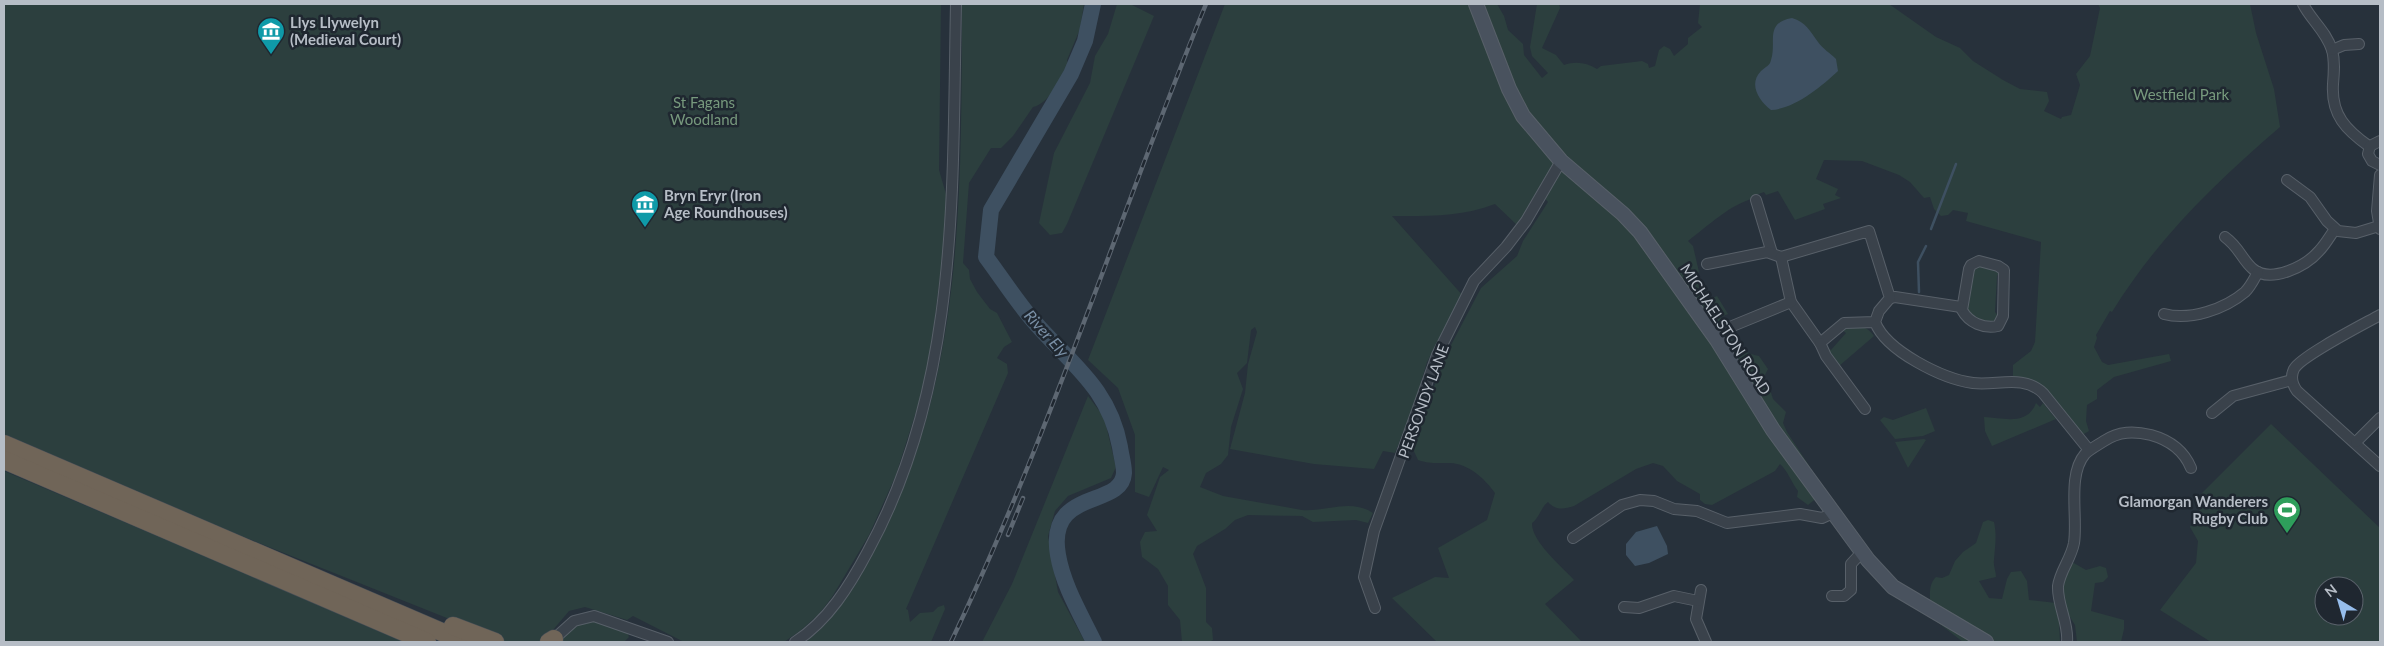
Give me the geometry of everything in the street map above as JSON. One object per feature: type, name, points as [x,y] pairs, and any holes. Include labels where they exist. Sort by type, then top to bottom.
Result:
[{"type":"highway","points":[[4,444],[465,642]]},
{"type":"highway","points":[[4,460],[427,642]]},
{"type":"highway","points":[[226,539],[349,584],[495,642]]},
{"type":"street","points":[[796,642],[816,625],[836,603],[874,541],[909,458],[927,399],[940,330],[950,245],[956,4]]},
{"type":"street","name":"MICHAELSTON ROAD","points":[[1476,4],[1517,107],[1529,125],[1561,161],[1623,214],[1640,232],[1717,340],[1773,430],[1862,552],[1893,587],[1986,642]]},
{"type":"street","points":[[2303,4],[2321,29],[2332,50],[2334,63],[2332,94],[2336,113],[2345,128],[2370,147]]},
{"type":"street","points":[[2332,50],[2344,45],[2360,44]]},
{"type":"street","points":[[2380,141],[2373,143],[2370,147],[2369,158],[2375,164],[2380,165]]},
{"type":"street","name":"PERSONDY LANE","points":[[1375,608],[1364,577],[1372,540],[1438,354],[1474,281],[1526,221],[1561,161]]},
{"type":"street","points":[[2287,180],[2310,197],[2324,218],[2335,229],[2349,234],[2380,228],[2377,211],[2380,175]]},
{"type":"street","points":[[1756,200],[1791,302],[1820,342],[1826,356],[1865,409]]},
{"type":"street","points":[[2225,237],[2239,248],[2249,264],[2258,272],[2268,275],[2282,274],[2318,252],[2335,229]]},
{"type":"street","points":[[1707,264],[1776,255],[1869,231],[1890,298]]},
{"type":"street","points":[[1979,261],[2002,267],[2004,270],[2002,322],[1993,327],[1977,324],[1967,317],[1961,307],[1971,264],[1979,261]]},
{"type":"street","points":[[2164,314],[2184,316],[2226,304],[2245,292],[2258,272]]},
{"type":"street","points":[[1874,322],[1878,311],[1890,298],[1895,297],[1961,307]]},
{"type":"street","points":[[1730,326],[1791,302]]},
{"type":"street","points":[[2380,315],[2303,360],[2293,371],[2292,380],[2297,392],[2356,442],[2380,466]]},
{"type":"street","points":[[1820,342],[1844,323],[1874,322]]},
{"type":"street","points":[[1874,322],[1882,335],[1895,348],[1956,379],[1975,383],[2020,382],[2034,386],[2042,393],[2089,450]]},
{"type":"street","points":[[2212,413],[2233,396],[2292,380]]},
{"type":"street","points":[[2356,442],[2380,418]]},
{"type":"street","points":[[2067,642],[2058,586],[2074,545],[2077,471],[2089,450],[2115,434],[2142,434],[2158,438],[2176,448],[2186,457],[2190,468]]},
{"type":"street","points":[[1573,538],[1622,506],[1640,500],[1654,501],[1674,509],[1697,510],[1727,522],[1800,514],[1822,518],[1833,512]]},
{"type":"street","points":[[1832,596],[1844,596],[1851,590],[1851,564],[1862,552]]},
{"type":"street","points":[[1701,590],[1696,619],[1706,642]]},
{"type":"street","points":[[1624,607],[1639,608],[1674,596],[1698,600]]},
{"type":"street","points":[[552,641],[574,621],[594,616],[668,642]]},
{"type":"green space","name":"St Fagans Woodland","points":[[4,4],[941,4],[939,170],[946,194],[943,251],[931,350],[920,399],[896,475],[869,535],[832,597],[819,614],[784,642],[684,642],[633,616],[627,620],[585,607],[569,611],[547,637],[537,642],[507,642],[234,533],[4,434]]},
{"type":"green space","points":[[962,4],[1084,4],[1080,29],[1067,60],[1068,65],[1054,90],[1044,101],[1033,107],[1013,136],[1001,148],[991,148],[969,183],[963,263],[969,270],[970,279],[977,292],[990,309],[997,313],[1012,342],[1004,347],[997,358],[1007,364],[1008,373],[906,609],[908,610],[910,622],[920,613],[933,612],[938,607],[944,605],[945,609],[931,642],[806,642],[830,619],[851,592],[884,532],[911,469],[930,405],[944,340],[953,274],[961,140]]},
{"type":"green space","points":[[1117,4],[1130,4],[1154,16],[1067,224],[1062,233],[1050,235],[1039,223],[1054,153],[1090,83],[1095,56],[1108,34]]},
{"type":"green space","name":"Westfield Park","points":[[1225,4],[1497,4],[1504,16],[1508,30],[1523,44],[1524,55],[1542,78],[1548,73],[1532,56],[1530,47],[1537,4],[1559,4],[1560,8],[1542,48],[1556,55],[1564,65],[1580,63],[1597,69],[1601,66],[1642,61],[1648,64],[1649,68],[1655,66],[1659,50],[1664,46],[1670,49],[1674,56],[1688,44],[1688,38],[1702,27],[1698,23],[1700,4],[1889,4],[1936,37],[1960,48],[1973,61],[2003,80],[2020,89],[2047,92],[2049,101],[2044,111],[2061,119],[2071,115],[2080,85],[2076,74],[2090,56],[2100,8],[2098,4],[2250,4],[2256,33],[2274,89],[2280,127],[2188,213],[2129,285],[2112,312],[2110,311],[2096,335],[2094,347],[2102,362],[2108,365],[2169,354],[2171,361],[2114,377],[2097,390],[2097,399],[2087,405],[2086,421],[2089,431],[2082,435],[2030,380],[2013,377],[2013,365],[2031,351],[2035,342],[2041,242],[1966,221],[1968,213],[1953,210],[1948,215],[1941,216],[1934,209],[1930,197],[1924,198],[1910,182],[1899,175],[1862,161],[1824,160],[1816,179],[1838,189],[1835,195],[1841,198],[1823,204],[1825,209],[1795,220],[1778,191],[1766,195],[1764,192],[1728,210],[1711,222],[1688,241],[1693,246],[1699,272],[1693,274],[1710,299],[1717,296],[1728,314],[1721,317],[1730,337],[1744,351],[1759,356],[1768,369],[1763,379],[1768,383],[1773,399],[1786,412],[1783,423],[1810,467],[1818,497],[1808,505],[1797,497],[1798,491],[1780,464],[1775,471],[1712,505],[1705,504],[1700,500],[1700,494],[1677,481],[1663,466],[1653,463],[1636,469],[1574,506],[1560,508],[1554,507],[1548,502],[1532,523],[1533,530],[1542,546],[1574,580],[1545,604],[1582,642],[1437,642],[1392,598],[1435,577],[1449,578],[1438,548],[1487,520],[1495,493],[1481,477],[1464,466],[1418,460],[1404,430],[1395,453],[1383,451],[1374,469],[1314,464],[1230,449],[1245,393],[1248,364],[1257,332],[1255,327],[1251,330],[1247,363],[1237,373],[1243,389],[1231,427],[1228,455],[1221,464],[1206,473],[1200,487],[1223,496],[1302,510],[1356,506],[1373,513],[1368,523],[1356,520],[1313,522],[1302,516],[1248,515],[1235,520],[1225,529],[1197,546],[1193,554],[1206,588],[1206,622],[1212,628],[1213,640],[1209,642],[1182,642],[1180,620],[1168,605],[1168,586],[1158,569],[1142,557],[1140,542],[1145,532],[1157,531],[1147,515],[1160,477],[1169,470],[1163,467],[1149,497],[1135,492],[1135,435],[1118,388],[1088,360]],"holes":[[[1544,197],[1548,202],[1523,241],[1517,256],[1481,288],[1449,349],[1432,392],[1432,403],[1416,399],[1427,362],[1449,319],[1464,297],[1392,216],[1457,214],[1495,204],[1519,227]]]},
{"type":"green space","points":[[1977,265],[1996,269],[2000,272],[1997,276],[1995,312],[1999,317],[1995,322],[1979,322],[1967,310],[1973,269]]},
{"type":"green space","points":[[1843,327],[1864,327],[1874,336],[1839,366],[1826,346],[1831,350],[1846,333],[1841,329]]},
{"type":"green space","points":[[1088,396],[1104,417],[1116,467],[1111,478],[1068,496],[1055,511],[1048,536],[1058,592],[1085,642],[982,642],[1012,584]]},
{"type":"green space","points":[[2036,403],[2040,407],[2043,403],[2056,419],[1992,446],[1985,431],[1984,417],[2021,418],[2032,410]]},
{"type":"green space","points":[[1926,408],[1935,431],[1923,436],[1895,439],[1880,420],[1884,417],[1893,420]]},
{"type":"green space","name":"Glamorgan Wanderers Rugby Club","points":[[2271,424],[2380,528],[2380,642],[2211,642],[2160,610],[2196,563],[2198,541],[2190,527],[2206,499],[2200,495]]},
{"type":"green space","points":[[1926,440],[1908,468],[1895,442]]},
{"type":"green space","points":[[4,471],[408,642],[4,642]]},
{"type":"green space","points":[[1988,520],[1994,522],[1995,527],[1994,562],[1996,577],[1979,581],[1989,598],[2002,599],[2007,579],[2011,572],[2021,571],[2027,581],[2029,600],[2056,603],[2072,562],[2086,570],[2100,566],[2106,568],[2108,577],[2103,582],[2095,583],[2091,611],[2124,620],[2121,642],[2077,642],[2075,625],[2068,614],[2059,622],[2060,642],[1963,642],[1932,618],[1930,591],[1933,581],[1936,577],[1942,578],[1949,575],[1955,561],[1963,552],[1976,543],[1983,522]]},
{"type":"green space","points":[[594,619],[627,632],[629,637],[625,641],[630,642],[560,642],[578,623]]},
{"type":"water","points":[[1792,18],[1804,24],[1820,44],[1836,59],[1838,71],[1824,84],[1798,101],[1780,109],[1771,110],[1759,97],[1755,81],[1757,76],[1770,62],[1775,29],[1778,24]]},
{"type":"water","points":[[1657,526],[1667,546],[1668,554],[1649,563],[1635,566],[1626,555],[1626,544],[1636,532]]},
{"type":"waterway","name":"River Ely","points":[[1093,4],[1085,41],[1071,74],[991,210],[986,257],[1031,318],[1073,362],[1097,391],[1107,407],[1115,426],[1124,470],[1120,484],[1111,491],[1073,509],[1063,519],[1057,533],[1060,566],[1073,600],[1094,642]]},
{"type":"waterway","points":[[1931,229],[1956,164]]},
{"type":"waterway","points":[[1919,292],[1918,262],[1926,246]]},
{"type":"railway","points":[[951,642],[987,564],[1052,405],[1206,4]]},
{"type":"railway","points":[[1008,535],[1023,498]]},
{"type":"place","name":"Llys Llywelyn (Medieval Court)","points":[[271,55]]},
{"type":"place","name":"Bryn Eryr (Iron Age Roundhouses)","points":[[645,228]]},
{"type":"place","name":"Glamorgan Wanderers Rugby Club","points":[[2287,534]]}]
